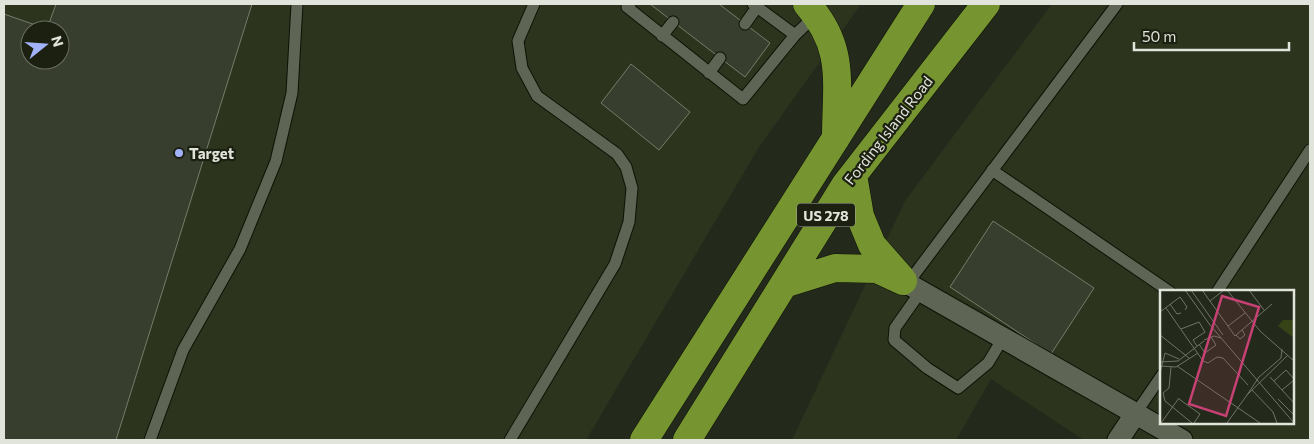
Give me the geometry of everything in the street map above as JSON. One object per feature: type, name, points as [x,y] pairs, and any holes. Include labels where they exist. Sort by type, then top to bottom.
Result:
[{"type":"highway","name":"US 278","points":[[644,440],[921,4]]},
{"type":"highway","name":"Fording Island Road","points":[[687,440],[853,175],[986,4]]},
{"type":"highway","points":[[812,9],[833,44],[837,68],[836,138]]},
{"type":"highway","points":[[853,175],[860,216],[872,245],[911,285]]},
{"type":"highway","points":[[784,284],[835,268],[877,268],[911,285]]},
{"type":"street","points":[[911,285],[1182,440]]},
{"type":"street","points":[[1118,440],[1136,413]]},
{"type":"lane","points":[[150,440],[183,350],[240,249],[276,161],[292,93],[297,4]]},
{"type":"lane","points":[[510,440],[615,264],[629,222],[632,188],[626,167],[617,154],[537,96],[522,68],[518,41],[534,4]]},
{"type":"lane","points":[[630,4],[627,7],[708,73],[744,99],[795,36],[812,9]]},
{"type":"lane","points":[[1003,338],[988,363],[958,388],[927,368],[894,340],[895,328],[911,285],[992,170],[1117,4]]},
{"type":"lane","points":[[745,24],[755,5],[795,36]]},
{"type":"lane","points":[[662,36],[673,22]]},
{"type":"lane","points":[[708,73],[720,58]]},
{"type":"lane","points":[[1218,290],[1310,150]]},
{"type":"lane","points":[[992,170],[1167,290]]},
{"type":"lane","points":[[1136,413],[1160,379]]},
{"type":"shaded area","points":[[4,4],[861,4],[759,147],[586,440],[4,440]]},
{"type":"shaded area","points":[[1052,4],[1310,4],[1310,440],[1084,440],[991,379],[956,440],[792,440],[905,201]]},
{"type":"building","points":[[56,4],[252,4],[116,440],[4,440],[4,14],[21,20],[20,70],[70,70],[70,20],[50,20]]},
{"type":"building","points":[[650,4],[719,4],[770,43],[745,77]]},
{"type":"building","points":[[631,64],[690,112],[659,150],[601,103]]},
{"type":"building","points":[[993,221],[1094,288],[1051,354],[950,287]]},
{"type":"place","name":"Target","points":[[179,153]]}]
